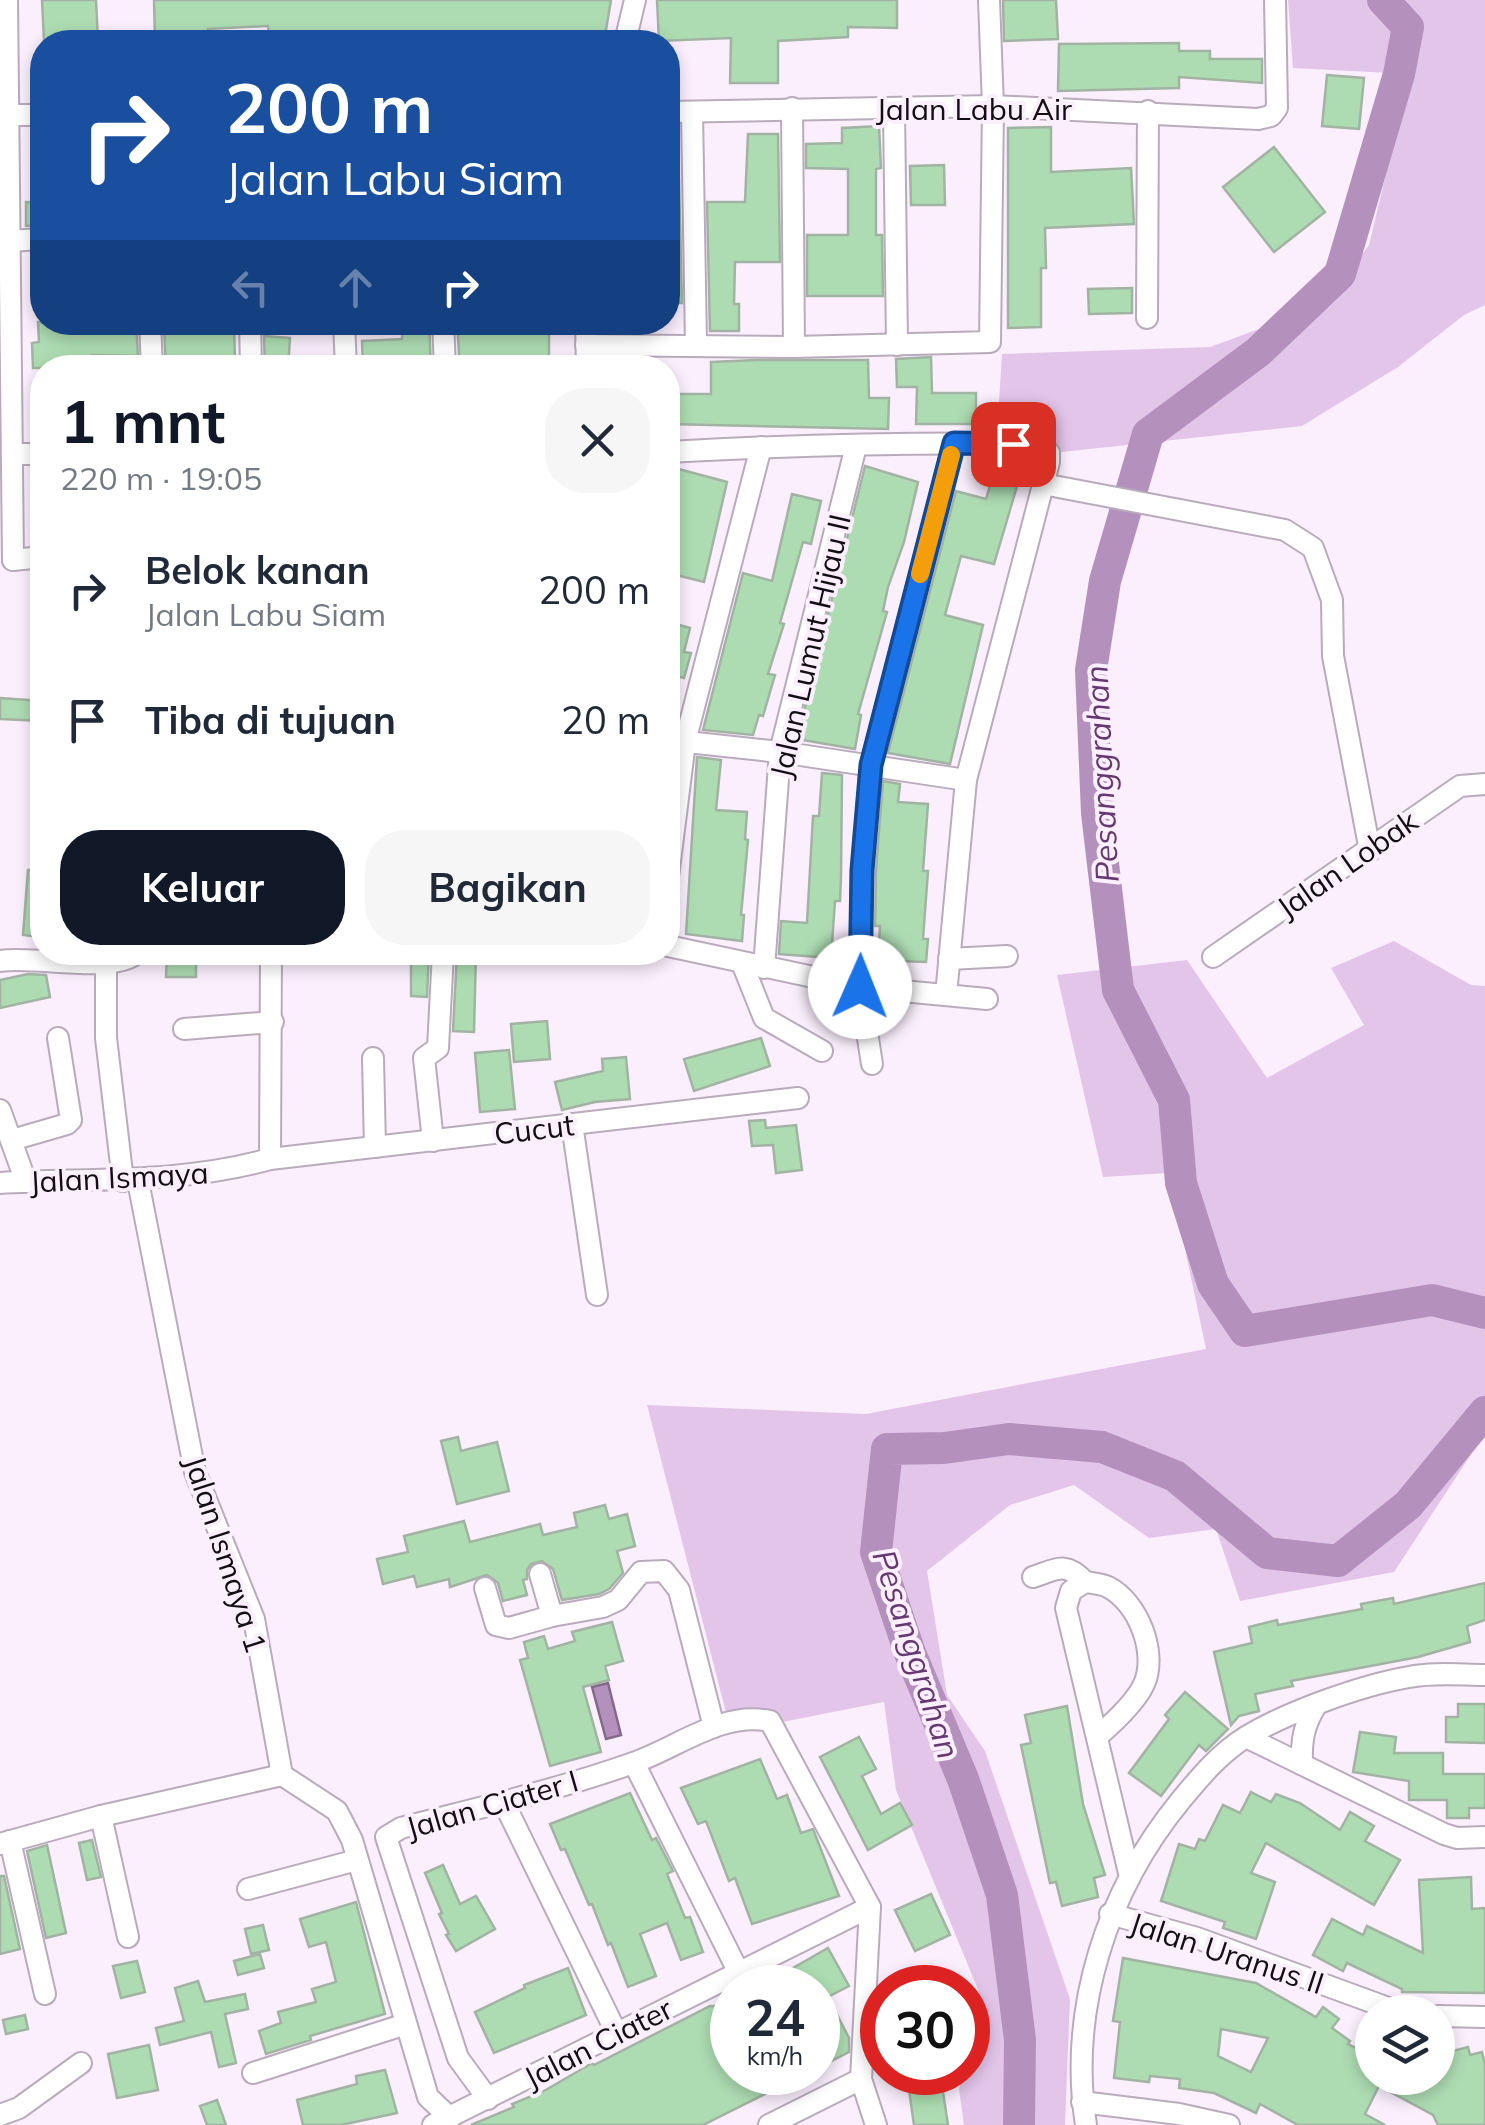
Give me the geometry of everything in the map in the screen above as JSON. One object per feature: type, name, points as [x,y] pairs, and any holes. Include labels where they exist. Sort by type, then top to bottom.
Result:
[{"type":"street","points":[[6,564],[12,454],[10,241],[4,115],[7,0]]},
{"type":"street","points":[[629,30],[635,0]]},
{"type":"street","points":[[586,345],[990,342],[989,0]]},
{"type":"street","name":"Jalan Labu Air","points":[[680,112],[992,106],[1270,116],[1278,108],[1275,0]]},
{"type":"street","points":[[792,108],[794,346]]},
{"type":"street","points":[[894,108],[898,345]]},
{"type":"street","points":[[692,112],[696,344]]},
{"type":"street","points":[[1146,318],[1148,112]]},
{"type":"street","points":[[4,115],[30,114]]},
{"type":"street","points":[[10,241],[30,240]]},
{"type":"street","points":[[586,335],[586,355]]},
{"type":"street","points":[[872,1064],[860,987],[862,870],[871,765],[954,443]]},
{"type":"street","points":[[680,451],[954,443],[1038,444],[1046,450],[1049,457],[1044,484],[966,780],[946,995]]},
{"type":"street","name":"Jalan Lumut Hijau II","points":[[764,968],[780,752],[856,446]]},
{"type":"street","points":[[680,727],[761,447]]},
{"type":"street","points":[[12,454],[30,454]]},
{"type":"street","points":[[1044,484],[1284,530],[1313,548],[1332,600],[1334,656],[1370,851]]},
{"type":"street","points":[[680,741],[966,780]]},
{"type":"street","name":"Jalan Lobak","points":[[1213,956],[1460,786],[1485,784]]},
{"type":"street","points":[[680,949],[860,987],[986,998]]},
{"type":"street","points":[[949,959],[1007,956]]},
{"type":"street","points":[[0,961],[30,959]]},
{"type":"street","points":[[742,962],[764,1018],[822,1051]]},
{"type":"street","name":"Jalan Ismaya 1","points":[[106,965],[106,1038],[130,1181],[196,1472],[254,1619],[282,1775]]},
{"type":"street","points":[[270,1159],[271,965]]},
{"type":"street","points":[[433,1141],[424,1058],[438,1048],[442,965]]},
{"type":"street","points":[[184,1029],[273,1022]]},
{"type":"street","points":[[12,1140],[71,1120],[58,1038]]},
{"type":"street","points":[[373,1058],[375,1147]]},
{"type":"street","name":"Cucut","points":[[270,1159],[798,1098]]},
{"type":"street","points":[[0,1110],[26,1182]]},
{"type":"street","points":[[572,1124],[597,1295]]},
{"type":"street","name":"Jalan Ismaya","points":[[0,1183],[130,1181],[214,1173],[270,1159]]},
{"type":"street","points":[[1033,1577],[1062,1568],[1074,1570],[1085,1582],[1108,1587],[1128,1604],[1148,1642],[1150,1665],[1144,1686],[1097,1737]]},
{"type":"street","points":[[485,1588],[496,1625],[509,1628],[603,1607],[618,1600],[641,1572],[664,1571],[679,1590],[714,1727]]},
{"type":"street","points":[[540,1574],[552,1616]]},
{"type":"street","points":[[1085,1582],[1070,1591],[1066,1608],[1130,1877]]},
{"type":"street","points":[[1086,2125],[1082,2102],[1085,2011],[1110,1914],[1163,1822],[1189,1790],[1246,1737],[1317,1704],[1411,1676],[1485,1675]]},
{"type":"street","points":[[1302,1764],[1301,1741],[1306,1721],[1317,1704]]},
{"type":"street","name":"Jalan Ciater I","points":[[488,2099],[458,2058],[386,1837],[401,1828],[634,1763],[714,1727],[752,1718],[770,1722],[870,1907]]},
{"type":"street","points":[[1246,1737],[1444,1834],[1485,1838]]},
{"type":"street","points":[[634,1763],[735,1965]]},
{"type":"street","points":[[45,1994],[5,1842],[282,1775],[337,1811],[352,1840],[428,2096],[441,2121]]},
{"type":"street","points":[[503,1801],[617,2034]]},
{"type":"street","points":[[101,1816],[128,1937]]},
{"type":"street","points":[[248,1890],[357,1860]]},
{"type":"street","points":[[867,1965],[870,1907]]},
{"type":"street","name":"Jalan Ciater","points":[[755,1965],[870,1907]]},
{"type":"street","name":"Jalan Uranus II","points":[[1110,1914],[1197,1938],[1355,1996]]},
{"type":"street","name":"Jalan Ciater","points":[[441,2121],[710,1988]]},
{"type":"street","points":[[1455,2016],[1485,2017]]},
{"type":"street","points":[[254,2073],[406,2024]]},
{"type":"street","points":[[0,2115],[18,2108],[82,2063]]},
{"type":"street","points":[[769,2125],[860,2079]]},
{"type":"street","points":[[866,2095],[876,2125]]},
{"type":"street","points":[[1082,2102],[1179,2114],[1229,2125]]},
{"type":"shaded area","points":[[1288,0],[1485,0],[1485,305],[1464,315],[1398,367],[1302,426],[1062,452],[996,450],[1002,354],[1210,347],[1325,305],[1369,245],[1410,74],[1293,68]]},
{"type":"shaded area","points":[[1394,941],[1471,985],[1485,986],[1485,1433],[1394,1572],[1240,1601],[1216,1529],[1149,1538],[1074,1485],[1010,1505],[927,1571],[947,1695],[985,1751],[1070,1999],[1065,2125],[964,2125],[960,2095],[990,2095],[990,1965],[968,1965],[896,1790],[884,1702],[731,1732],[647,1405],[866,1414],[1206,1349],[1169,1173],[1103,1177],[1057,975],[1187,960],[1267,1078],[1364,1025],[1331,968]]},
{"type":"shaded area","points":[[608,1683],[621,1735],[606,1739],[592,1687]]},
{"type":"building","points":[[42,0],[96,0],[98,30],[43,30]]},
{"type":"building","points":[[154,0],[611,0],[606,30],[268,30],[268,26],[155,30]]},
{"type":"building","points":[[657,0],[897,0],[897,28],[848,27],[848,37],[778,41],[778,83],[730,83],[731,38],[680,40],[680,30],[658,30]]},
{"type":"building","points":[[1003,0],[1056,0],[1058,39],[1004,41]]},
{"type":"building","points":[[1179,43],[1179,51],[1210,51],[1210,59],[1262,59],[1262,83],[1179,77],[1179,88],[1058,91],[1059,44]]},
{"type":"building","points":[[1327,75],[1364,78],[1359,129],[1322,126]]},
{"type":"building","points":[[879,126],[881,168],[876,169],[876,235],[882,235],[883,296],[807,296],[807,235],[848,235],[848,169],[806,168],[806,144],[842,143],[842,128]]},
{"type":"building","points":[[1051,127],[1051,172],[1131,168],[1134,224],[1045,228],[1041,327],[1008,328],[1008,128]]},
{"type":"building","points":[[748,134],[778,134],[780,262],[735,262],[734,304],[739,304],[739,331],[710,331],[707,202],[745,202]]},
{"type":"building","points":[[1274,147],[1325,212],[1274,252],[1223,187]]},
{"type":"building","points":[[944,165],[945,205],[911,205],[910,166]]},
{"type":"building","points":[[26,202],[30,202],[30,226],[26,226]]},
{"type":"building","points":[[680,221],[682,303],[680,303]]},
{"type":"building","points":[[1132,288],[1132,313],[1089,314],[1088,289]]},
{"type":"building","points":[[39,335],[137,335],[138,355],[32,355],[32,343],[39,342]]},
{"type":"building","points":[[164,335],[234,335],[235,355],[165,355]]},
{"type":"building","points":[[402,335],[430,335],[430,355],[363,355],[362,341],[402,339]]},
{"type":"building","points":[[458,335],[549,335],[549,355],[459,355]]},
{"type":"building","points":[[264,336],[290,338],[289,355],[265,355]]},
{"type":"building","points":[[931,357],[932,393],[976,393],[976,424],[916,424],[917,387],[897,387],[896,359]]},
{"type":"building","points":[[868,360],[869,398],[889,398],[888,429],[680,424],[680,394],[711,394],[711,362]]},
{"type":"building","points":[[865,466],[918,482],[858,714],[861,715],[855,749],[797,739]]},
{"type":"building","points":[[680,469],[727,482],[704,582],[680,576]]},
{"type":"building","points":[[995,469],[1020,476],[994,564],[961,556],[945,615],[983,625],[950,764],[888,753],[956,491],[986,499]]},
{"type":"building","points":[[792,494],[821,501],[811,544],[803,542],[780,623],[784,624],[768,674],[775,675],[763,716],[759,715],[753,735],[703,730],[743,573],[772,581]]},
{"type":"building","points":[[680,625],[690,628],[684,652],[691,653],[684,678],[680,677]]},
{"type":"building","points":[[0,698],[30,700],[30,720],[0,719]]},
{"type":"building","points":[[697,757],[721,760],[716,810],[747,812],[742,941],[686,934]]},
{"type":"building","points":[[822,773],[842,775],[840,901],[835,901],[831,958],[779,954],[781,921],[807,923],[813,816],[819,816]]},
{"type":"building","points":[[883,781],[900,784],[898,802],[928,804],[923,871],[928,871],[923,939],[928,939],[926,962],[878,965],[876,870]]},
{"type":"building","points":[[28,870],[30,870],[30,936],[23,935]]},
{"type":"building","points":[[166,965],[196,965],[196,977],[166,977]]},
{"type":"building","points":[[411,965],[428,965],[427,997],[411,996]]},
{"type":"building","points":[[456,965],[476,965],[474,1032],[453,1031]]},
{"type":"building","points":[[46,975],[50,997],[0,1008],[0,980]]},
{"type":"building","points":[[547,1021],[550,1059],[514,1062],[511,1024]]},
{"type":"building","points":[[761,1038],[770,1066],[694,1091],[684,1059]]},
{"type":"building","points":[[509,1050],[515,1109],[480,1112],[475,1053]]},
{"type":"building","points":[[626,1057],[630,1099],[562,1110],[555,1082],[603,1071],[602,1059]]},
{"type":"building","points":[[765,1120],[766,1128],[796,1125],[802,1170],[776,1173],[773,1145],[752,1146],[749,1121]]},
{"type":"building","points":[[458,1437],[461,1451],[497,1442],[509,1491],[457,1504],[441,1441]]},
{"type":"building","points":[[605,1505],[609,1519],[627,1514],[635,1546],[617,1551],[623,1573],[599,1594],[562,1600],[553,1569],[542,1561],[531,1564],[527,1570],[527,1579],[523,1580],[527,1595],[503,1601],[498,1583],[487,1575],[450,1587],[449,1579],[417,1587],[414,1576],[383,1584],[377,1559],[408,1552],[404,1536],[464,1521],[470,1542],[540,1524],[543,1535],[577,1527],[574,1513]]},
{"type":"building","points":[[1485,1583],[1485,1620],[1467,1626],[1470,1642],[1418,1657],[1291,1681],[1293,1686],[1255,1694],[1259,1711],[1239,1716],[1231,1725],[1214,1652],[1252,1643],[1249,1627],[1362,1609],[1361,1604],[1393,1598],[1394,1604]]},
{"type":"building","points":[[612,1622],[623,1661],[605,1666],[609,1680],[583,1687],[601,1752],[550,1766],[520,1660],[528,1658],[524,1642],[544,1636],[548,1649],[575,1641],[572,1632]]},
{"type":"building","points":[[1185,1692],[1228,1729],[1206,1751],[1199,1745],[1161,1796],[1129,1773],[1169,1719],[1165,1715]]},
{"type":"building","points":[[1458,1704],[1485,1704],[1485,1743],[1446,1742],[1446,1717],[1458,1717]]},
{"type":"building","points":[[1067,1706],[1083,1804],[1105,1875],[1094,1878],[1098,1897],[1062,1906],[1056,1882],[1050,1883],[1021,1745],[1031,1743],[1025,1715]]},
{"type":"building","points":[[1360,1732],[1396,1737],[1394,1753],[1443,1753],[1443,1774],[1485,1774],[1485,1808],[1469,1808],[1469,1818],[1447,1818],[1447,1800],[1409,1800],[1409,1781],[1353,1772]]},
{"type":"building","points":[[859,1737],[876,1769],[862,1776],[881,1814],[900,1803],[912,1825],[868,1850],[820,1757]]},
{"type":"building","points":[[760,1759],[777,1799],[787,1795],[801,1833],[813,1829],[839,1896],[752,1924],[735,1878],[729,1881],[706,1821],[698,1824],[681,1788]]},
{"type":"building","points":[[1251,1792],[1271,1802],[1276,1794],[1300,1803],[1340,1830],[1350,1812],[1374,1826],[1365,1841],[1400,1860],[1374,1905],[1266,1843],[1251,1873],[1275,1882],[1256,1939],[1223,1928],[1225,1922],[1161,1901],[1179,1844],[1195,1849],[1199,1839],[1205,1841],[1223,1805],[1240,1813]]},
{"type":"building","points":[[630,1793],[652,1840],[656,1838],[673,1871],[667,1874],[703,1952],[681,1960],[667,1923],[640,1934],[656,1976],[628,1987],[611,1943],[608,1945],[592,1904],[589,1905],[550,1824]]},
{"type":"building","points":[[92,1840],[101,1877],[87,1880],[79,1843]]},
{"type":"building","points":[[47,1845],[66,1933],[46,1938],[27,1851]]},
{"type":"building","points":[[443,1865],[460,1904],[476,1896],[495,1929],[456,1951],[446,1935],[449,1934],[439,1914],[442,1913],[425,1873]]},
{"type":"building","points":[[0,1876],[4,1876],[20,1949],[0,1954]]},
{"type":"building","points":[[1471,1877],[1472,1909],[1485,1908],[1485,1993],[1402,1992],[1347,1963],[1343,1971],[1313,1955],[1332,1919],[1363,1935],[1367,1926],[1423,1953],[1419,1880]]},
{"type":"building","points":[[931,1894],[950,1935],[915,1951],[895,1910]]},
{"type":"building","points":[[356,1902],[385,2014],[310,2036],[311,2040],[266,2054],[259,2031],[281,2023],[278,2012],[316,2002],[312,1989],[336,1982],[326,1942],[309,1947],[300,1919]]},
{"type":"building","points":[[263,1925],[269,1950],[251,1954],[245,1929]]},
{"type":"building","points":[[828,1948],[837,1965],[798,1965]]},
{"type":"building","points":[[260,1954],[264,1968],[238,1975],[234,1961]]},
{"type":"building","points":[[1123,1958],[1256,1983],[1316,2017],[1323,2007],[1339,2019],[1332,2028],[1355,2048],[1355,2095],[1374,2095],[1365,2114],[1385,2125],[1298,2125],[1260,2104],[1256,2113],[1214,2093],[1179,2088],[1180,2079],[1150,2076],[1149,2082],[1114,2078],[1120,2022],[1113,2021]],"holes":[[[1221,2029],[1268,2038],[1251,2072],[1218,2056]]]},
{"type":"building","points":[[137,1961],[145,1992],[121,1998],[113,1966]]},
{"type":"building","points":[[568,1968],[586,2015],[494,2053],[475,2012],[525,1988],[524,1985]]},
{"type":"building","points":[[840,1970],[849,1986],[840,1991]]},
{"type":"building","points":[[198,1981],[205,2002],[245,1994],[248,2009],[225,2014],[236,2063],[219,2067],[211,2032],[160,2045],[156,2028],[184,2021],[175,1988]]},
{"type":"building","points":[[710,2006],[710,2095],[763,2095],[703,2125],[471,2125]]},
{"type":"building","points":[[25,2015],[28,2029],[6,2034],[3,2020]]},
{"type":"building","points":[[840,2020],[849,2038],[849,2052],[840,2057]]},
{"type":"building","points":[[149,2045],[158,2090],[117,2098],[108,2054]]},
{"type":"building","points":[[1468,2047],[1470,2055],[1482,2052],[1485,2125],[1438,2125],[1433,2115],[1396,2095],[1455,2095],[1455,2050]]},
{"type":"building","points":[[385,2070],[397,2113],[341,2125],[303,2125],[297,2100],[357,2084],[356,2076]]},
{"type":"building","points":[[910,2095],[943,2095],[948,2125],[914,2125]]},
{"type":"building","points":[[217,2100],[226,2125],[207,2125],[200,2106]]},
{"type":"waterway","name":"Pesanggrahan","points":[[1383,0],[1408,27],[1399,74],[1340,274],[1258,352],[1148,434],[1105,581],[1091,670],[1097,813],[1118,990],[1174,1100],[1181,1183],[1213,1284],[1245,1331],[1432,1300],[1485,1313]]},
{"type":"waterway","name":"Pesanggrahan","points":[[1019,2125],[1020,2040],[1002,1895],[963,1779],[910,1653],[876,1552],[887,1449],[944,1448],[1009,1439],[1102,1447],[1175,1476],[1267,1553],[1338,1561],[1408,1505],[1485,1412]]},
{"type":"slow traffic","points":[[920,574],[951,455]]},
{"type":"route","points":[[860,987],[862,870],[871,765],[954,443],[1013,444]]}]
